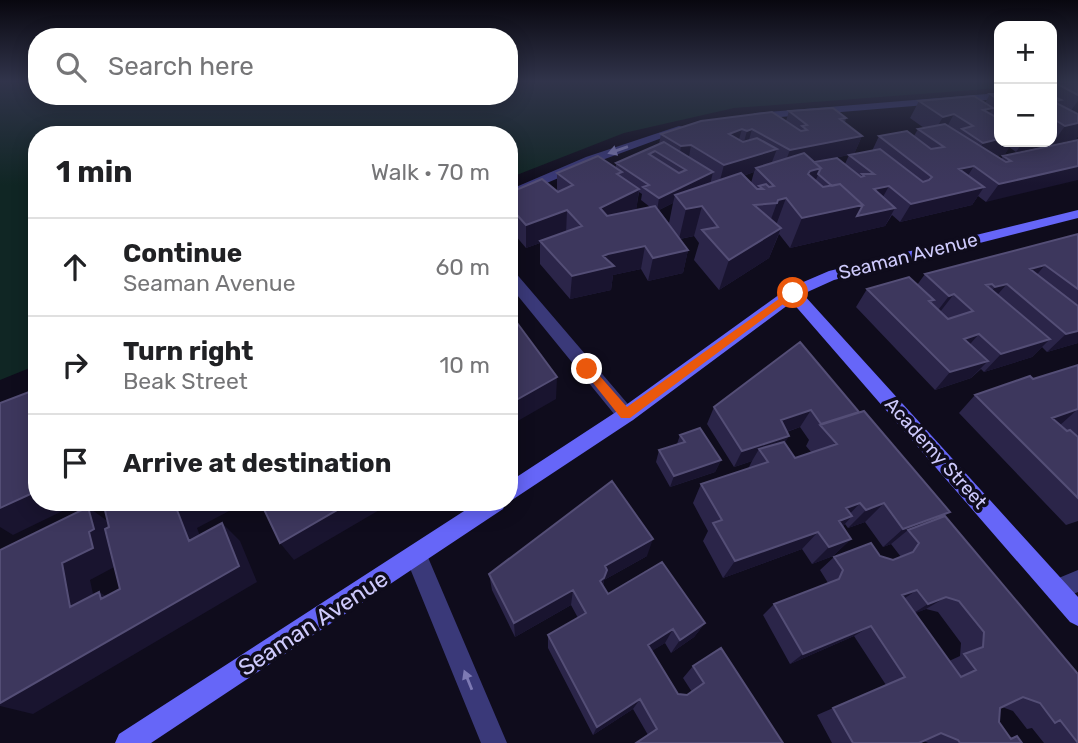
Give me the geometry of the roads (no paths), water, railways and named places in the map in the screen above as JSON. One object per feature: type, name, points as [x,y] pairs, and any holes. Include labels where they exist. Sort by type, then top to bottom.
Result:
[{"type":"street","points":[[747,117],[763,116]]},
{"type":"street","points":[[518,191],[590,160],[677,129],[699,125]]},
{"type":"street","name":"Seaman Avenue","points":[[518,487],[626,415],[793,293],[829,276],[1078,214]]},
{"type":"street","points":[[518,286],[626,415]]},
{"type":"street","name":"Academy Street","points":[[793,293],[1078,614]]},
{"type":"street","name":"Seaman Avenue","points":[[128,743],[483,511]]},
{"type":"street","points":[[416,556],[494,743]]},
{"type":"street","points":[[1057,590],[1078,581]]}]
